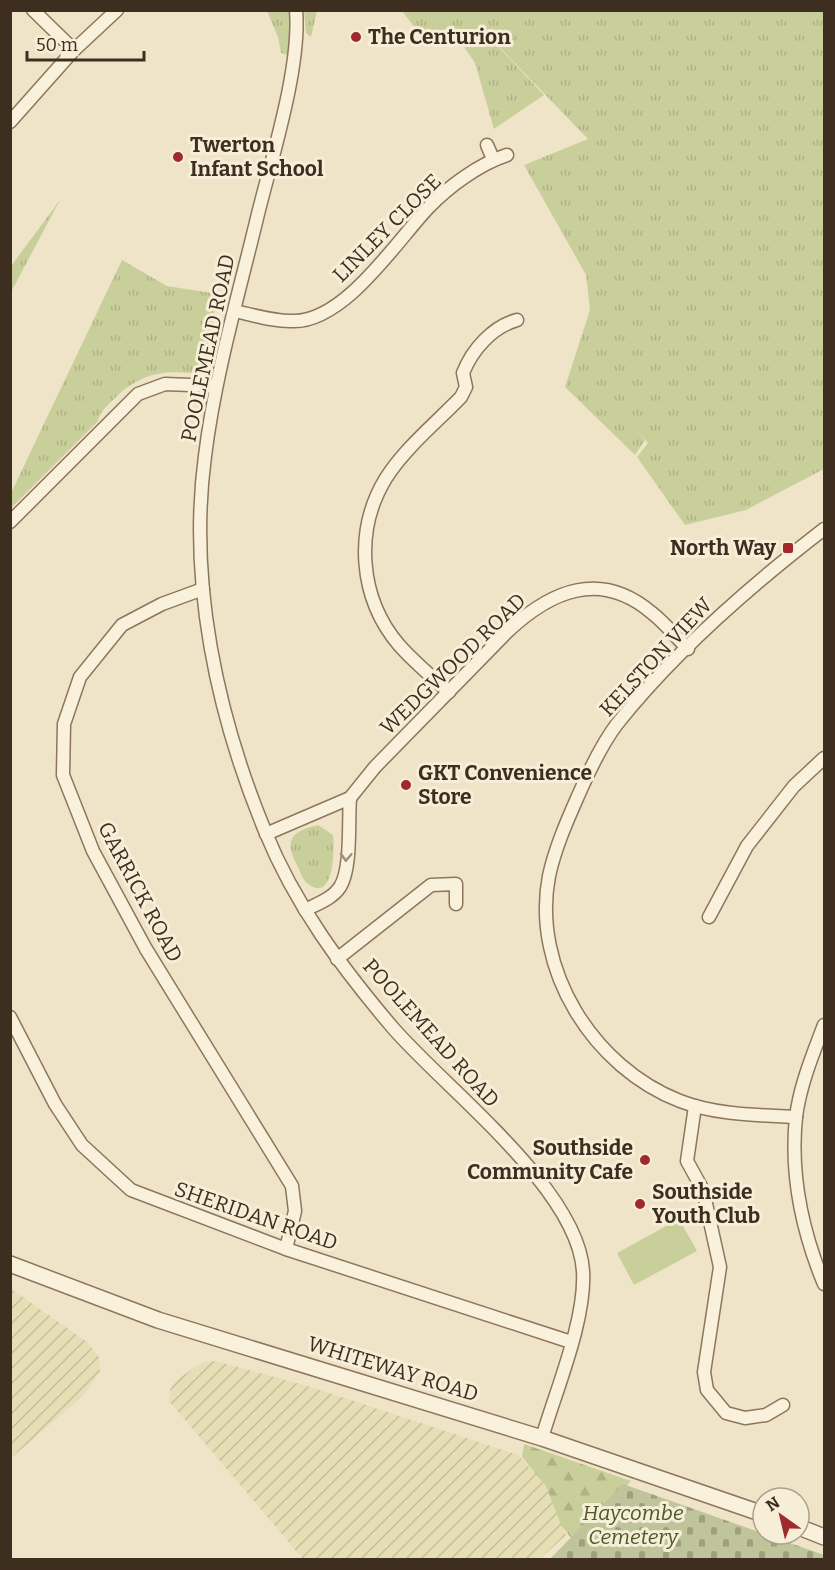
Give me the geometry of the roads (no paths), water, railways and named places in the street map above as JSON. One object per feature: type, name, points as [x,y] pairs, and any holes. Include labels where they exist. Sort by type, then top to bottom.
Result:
[{"type":"street","points":[[33,10],[74,50]]},
{"type":"street","points":[[10,122],[74,50],[117,10]]},
{"type":"street","name":"POOLEMEAD ROAD","points":[[296,10],[296,38],[284,107],[216,386],[204,458],[201,527],[203,589],[231,736],[266,834],[305,910],[337,959],[396,1031],[537,1177],[566,1217],[583,1267],[583,1295],[542,1438]]},
{"type":"street","points":[[487,145],[493,159]]},
{"type":"street","name":"LINLEY CLOSE","points":[[235,311],[295,321],[328,309],[361,286],[429,207],[445,192],[493,159],[507,155]]},
{"type":"street","points":[[449,692],[399,644],[379,612],[368,586],[365,536],[376,501],[387,478],[461,397],[466,387],[463,374],[475,351],[496,329],[517,320]]},
{"type":"street","points":[[10,522],[138,394],[165,384],[216,386]]},
{"type":"street","name":"KELSTON VIEW","points":[[796,1117],[713,1111],[679,1101],[636,1078],[607,1053],[578,1016],[559,978],[553,958],[547,903],[549,877],[558,844],[590,770],[616,725],[733,604],[825,529]]},
{"type":"street","name":"GARRICK ROAD","points":[[203,589],[162,604],[122,625],[80,677],[64,724],[63,775],[93,851],[146,949],[292,1186],[295,1210],[286,1249]]},
{"type":"street","name":"WEDGWOOD ROAD","points":[[266,834],[350,798],[375,768],[530,611],[552,597],[574,591],[618,592],[635,600],[652,613],[688,649]]},
{"type":"street","points":[[709,917],[747,846],[794,786],[825,758]]},
{"type":"street","points":[[305,910],[326,900],[339,888],[346,873],[350,798]]},
{"type":"street","points":[[337,959],[431,885],[456,884],[456,904]]},
{"type":"street","name":"SHERIDAN ROAD","points":[[10,1017],[55,1104],[82,1145],[131,1190],[195,1217],[286,1249],[571,1342]]},
{"type":"street","points":[[825,1025],[806,1072],[796,1117],[796,1166],[801,1212],[811,1253],[825,1284]]},
{"type":"street","points":[[695,1106],[687,1161],[705,1198],[720,1267],[704,1372],[707,1390],[726,1413],[745,1418],[766,1415],[783,1405]]},
{"type":"street","name":"WHITEWAY ROAD","points":[[10,1264],[158,1320],[542,1438],[751,1510]]},
{"type":"place","name":"The Centurion","points":[[356,37]]},
{"type":"place","name":"Twerton Infant School","points":[[178,157]]},
{"type":"place","name":"North Way","points":[[788,548]]},
{"type":"place","name":"GKT Convenience Store","points":[[406,785]]},
{"type":"place","name":"Southside Community Cafe","points":[[645,1160]]},
{"type":"place","name":"Southside Youth Club","points":[[640,1204]]},
{"type":"park label","name":"Haycombe Cemetery","points":[[633,1525]]}]
